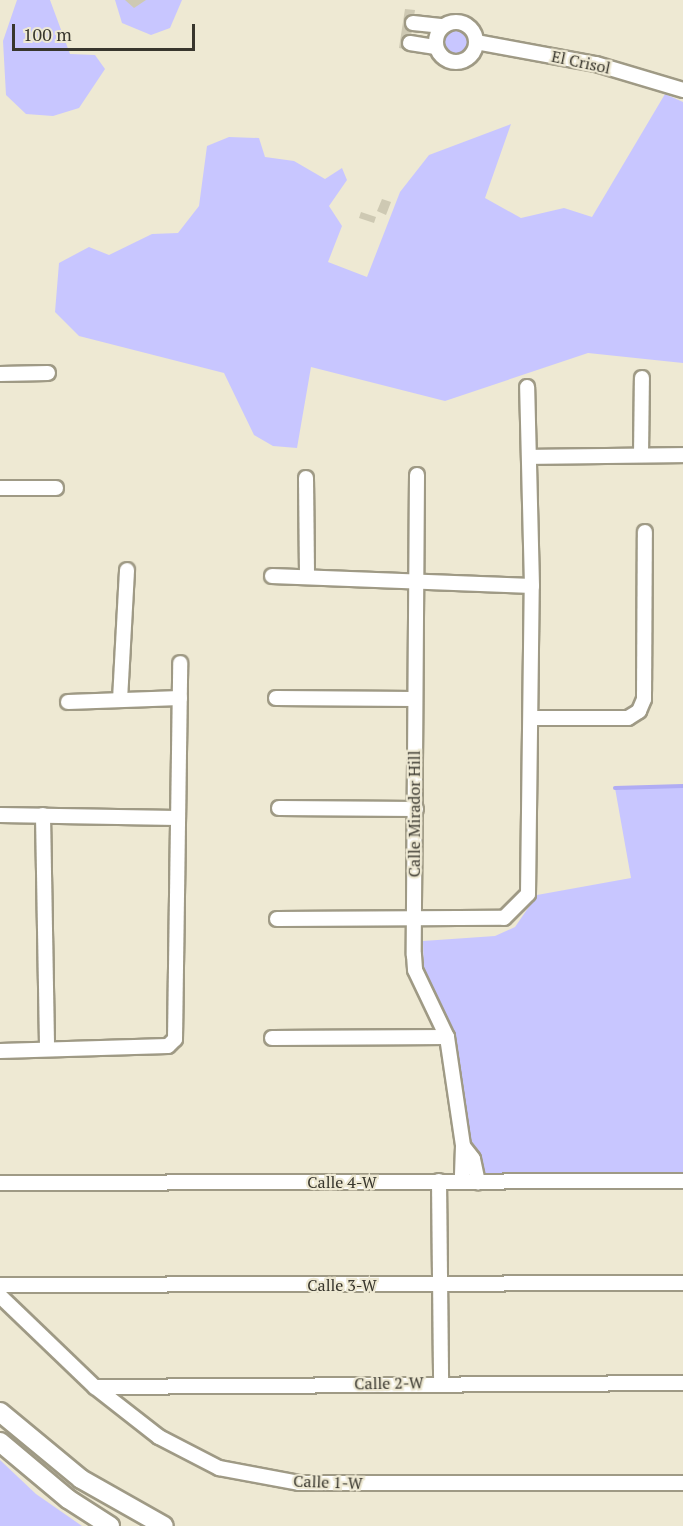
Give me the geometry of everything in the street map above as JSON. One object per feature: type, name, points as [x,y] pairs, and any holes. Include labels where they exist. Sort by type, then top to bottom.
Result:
[{"type":"main road","points":[[0,1412],[81,1479],[164,1526]]},
{"type":"main road","points":[[0,1442],[68,1499],[110,1526]]},
{"type":"street","points":[[410,44],[436,47],[443,57],[455,62],[467,58],[476,42],[467,25],[454,21],[444,26],[413,23]]},
{"type":"street","points":[[436,47],[444,26]]},
{"type":"street","name":"El Crisol","points":[[476,42],[596,64],[683,90]]},
{"type":"street","points":[[0,374],[48,373]]},
{"type":"street","points":[[641,455],[642,378]]},
{"type":"street","points":[[277,919],[413,921],[504,918],[528,894],[532,586],[527,387]]},
{"type":"street","points":[[529,457],[683,455]]},
{"type":"street","name":"Calle Mirador Hill","points":[[417,475],[418,584],[414,699],[416,809],[413,921],[415,970],[447,1037],[464,1146],[462,1182]]},
{"type":"street","points":[[306,478],[307,576]]},
{"type":"street","points":[[0,488],[56,488]]},
{"type":"street","points":[[531,718],[628,718],[639,711],[644,699],[645,532]]},
{"type":"street","points":[[120,700],[127,570]]},
{"type":"street","points":[[272,576],[399,579],[418,584],[532,586]]},
{"type":"street","points":[[0,1051],[168,1046],[175,1039],[180,663]]},
{"type":"street","points":[[68,702],[180,698]]},
{"type":"street","points":[[276,698],[414,699]]},
{"type":"street","points":[[279,808],[416,809]]},
{"type":"street","points":[[0,814],[177,818]]},
{"type":"street","points":[[43,815],[47,1049]]},
{"type":"street","points":[[272,1038],[447,1037]]},
{"type":"street","name":"Calle Mirador Hill","points":[[464,1146],[474,1163],[478,1182]]},
{"type":"street","points":[[439,1181],[441,1382]]},
{"type":"street","name":"Calle 4-W","points":[[0,1183],[683,1181]]},
{"type":"street","name":"Calle 3-W","points":[[0,1285],[440,1285],[683,1282]]},
{"type":"street","name":"Calle 1-W","points":[[0,1296],[95,1387],[159,1437],[219,1468],[298,1483],[683,1483]]},
{"type":"street","name":"Calle 2-W","points":[[95,1387],[441,1382],[683,1383]]},
{"type":"shaded area","points":[[17,0],[50,0],[70,54],[95,55],[105,69],[79,108],[53,116],[26,114],[6,95],[3,41]]},
{"type":"shaded area","points":[[115,0],[182,0],[170,28],[151,35],[122,23]]},
{"type":"shaded area","points":[[456,28],[465,32],[469,41],[465,50],[456,54],[447,50],[443,41],[447,32]]},
{"type":"shaded area","points":[[665,94],[683,102],[683,363],[588,353],[445,401],[311,367],[297,448],[273,446],[254,435],[224,373],[79,336],[55,312],[59,263],[89,247],[109,255],[152,234],[178,233],[199,206],[207,146],[229,137],[259,138],[265,157],[294,161],[325,179],[342,168],[347,180],[329,206],[342,226],[328,262],[367,277],[400,192],[429,155],[511,124],[485,198],[521,218],[564,208],[592,217]]},
{"type":"shaded area","points":[[683,786],[683,1182],[482,1182],[424,983],[423,941],[495,936],[515,927],[537,895],[631,878],[615,788]]},
{"type":"shaded area","points":[[0,1460],[36,1494],[82,1526],[0,1526]]},
{"type":"building","points":[[125,0],[146,0],[134,8]]},
{"type":"building","points":[[405,9],[415,10],[409,50],[399,48]]},
{"type":"building","points":[[382,199],[391,202],[386,215],[377,211]]},
{"type":"building","points":[[361,212],[376,217],[374,223],[359,218]]},
{"type":"waterway","points":[[615,788],[683,786]]}]
